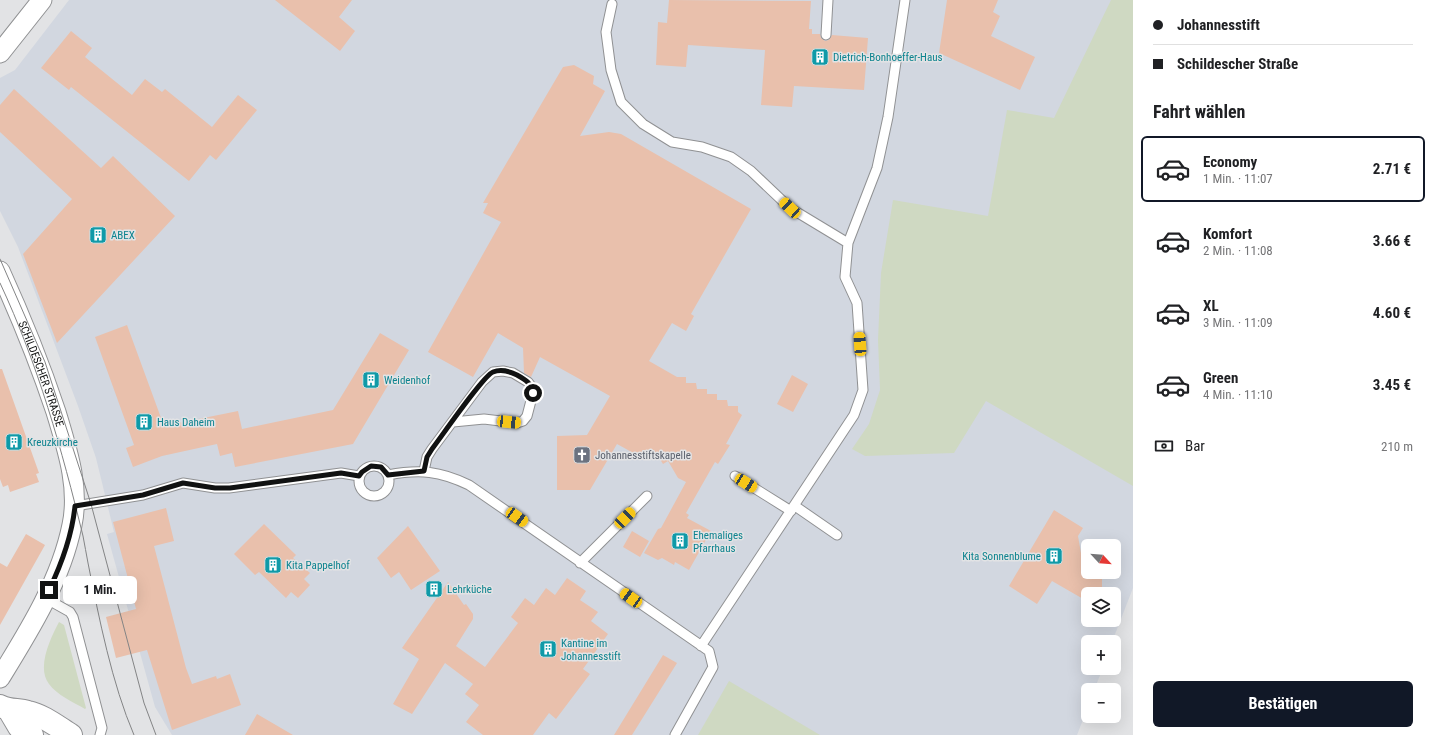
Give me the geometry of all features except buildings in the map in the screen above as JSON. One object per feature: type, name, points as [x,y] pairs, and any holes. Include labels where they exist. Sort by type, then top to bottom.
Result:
[{"type":"main road","points":[[4,708],[19,727],[32,735]]},
{"type":"main road","points":[[4,708],[28,712],[46,720],[71,735]]},
{"type":"street","points":[[0,53],[42,0]]},
{"type":"street","name":"SCHILDESCHER STRASSE","points":[[0,271],[30,340],[49,390],[69,459],[73,480],[75,506],[72,525],[63,559],[45,598],[0,678]]},
{"type":"lane","points":[[826,35],[828,0]]},
{"type":"lane","points":[[701,646],[854,415],[863,390],[857,303],[845,277],[848,243],[877,168],[888,117],[905,0]]},
{"type":"lane","points":[[612,4],[606,32],[611,70],[621,102],[643,124],[672,142],[702,147],[731,157],[751,171],[790,208],[848,243]]},
{"type":"lane","points":[[424,471],[427,457],[482,382],[493,372],[503,371],[513,373],[528,382],[531,386],[533,393],[527,416],[523,421],[517,423],[484,419],[453,422]]},
{"type":"lane","points":[[371,466],[381,467],[388,475],[389,480],[387,489],[384,493],[370,496],[362,490],[359,476],[371,466]]},
{"type":"lane","points":[[388,475],[424,471],[441,474],[469,485],[709,651],[713,667],[675,735]]},
{"type":"lane","points":[[75,506],[143,495],[183,483],[215,488],[230,488],[341,473],[359,476]]},
{"type":"lane","points":[[735,476],[837,536]]},
{"type":"lane","points":[[580,563],[647,496]]},
{"type":"lane","points":[[45,598],[70,612],[73,617],[102,728],[100,735]]},
{"type":"shaded area","points":[[69,0],[1133,0],[1133,588],[1121,619],[1121,587],[1081,587],[1081,627],[1118,627],[1115,635],[1081,635],[1081,675],[1100,675],[1097,683],[1081,683],[1082,723],[1077,735],[172,735],[155,707],[107,534],[114,532],[96,458],[18,247],[0,211],[0,78],[15,70]]},
{"type":"green space","points":[[1111,0],[1133,0],[1133,486],[986,401],[954,453],[865,456],[852,449],[869,424],[880,390],[878,340],[881,273],[893,200],[988,216],[1007,110],[1054,118]]},
{"type":"green space","points":[[59,622],[64,625],[86,708],[85,709],[56,692],[45,677],[44,661],[46,653]]},
{"type":"green space","points":[[729,681],[820,735],[698,735]]},
{"type":"tram line","points":[[0,259],[45,362],[91,504],[144,703],[156,735]]},
{"type":"tram line","points":[[0,283],[26,345],[58,440],[83,536],[107,650],[119,694],[134,735]]},
{"type":"place","name":"Dietrich-Bonhoeffer-Haus","points":[[820,57]]},
{"type":"place","name":"ABEX","points":[[98,235]]},
{"type":"place","name":"Weidenhof","points":[[371,380]]},
{"type":"place","name":"Haus Daheim","points":[[144,422]]},
{"type":"place","name":"Kreuzkirche","points":[[14,442]]},
{"type":"place","name":"Johannesstiftskapelle","points":[[582,455]]},
{"type":"place","name":"Ehemaliges Pfarrhaus","points":[[680,541]]},
{"type":"place","name":"Kita Sonnenblume","points":[[1054,556]]},
{"type":"place","name":"Kita Pappelhof","points":[[273,565]]},
{"type":"place","name":"Lehrküche","points":[[434,589]]},
{"type":"place","name":"Kantine im Johannesstift","points":[[548,649]]},
{"type":"route","points":[[49,590],[58,572],[69,540],[75,506],[143,495],[173,485],[190,482],[201,486],[230,488],[341,473],[359,476],[366,468],[371,466],[381,467],[388,475],[403,472],[424,471],[427,457],[432,449],[482,382],[493,372],[503,371],[513,373],[528,382],[533,393]]}]
